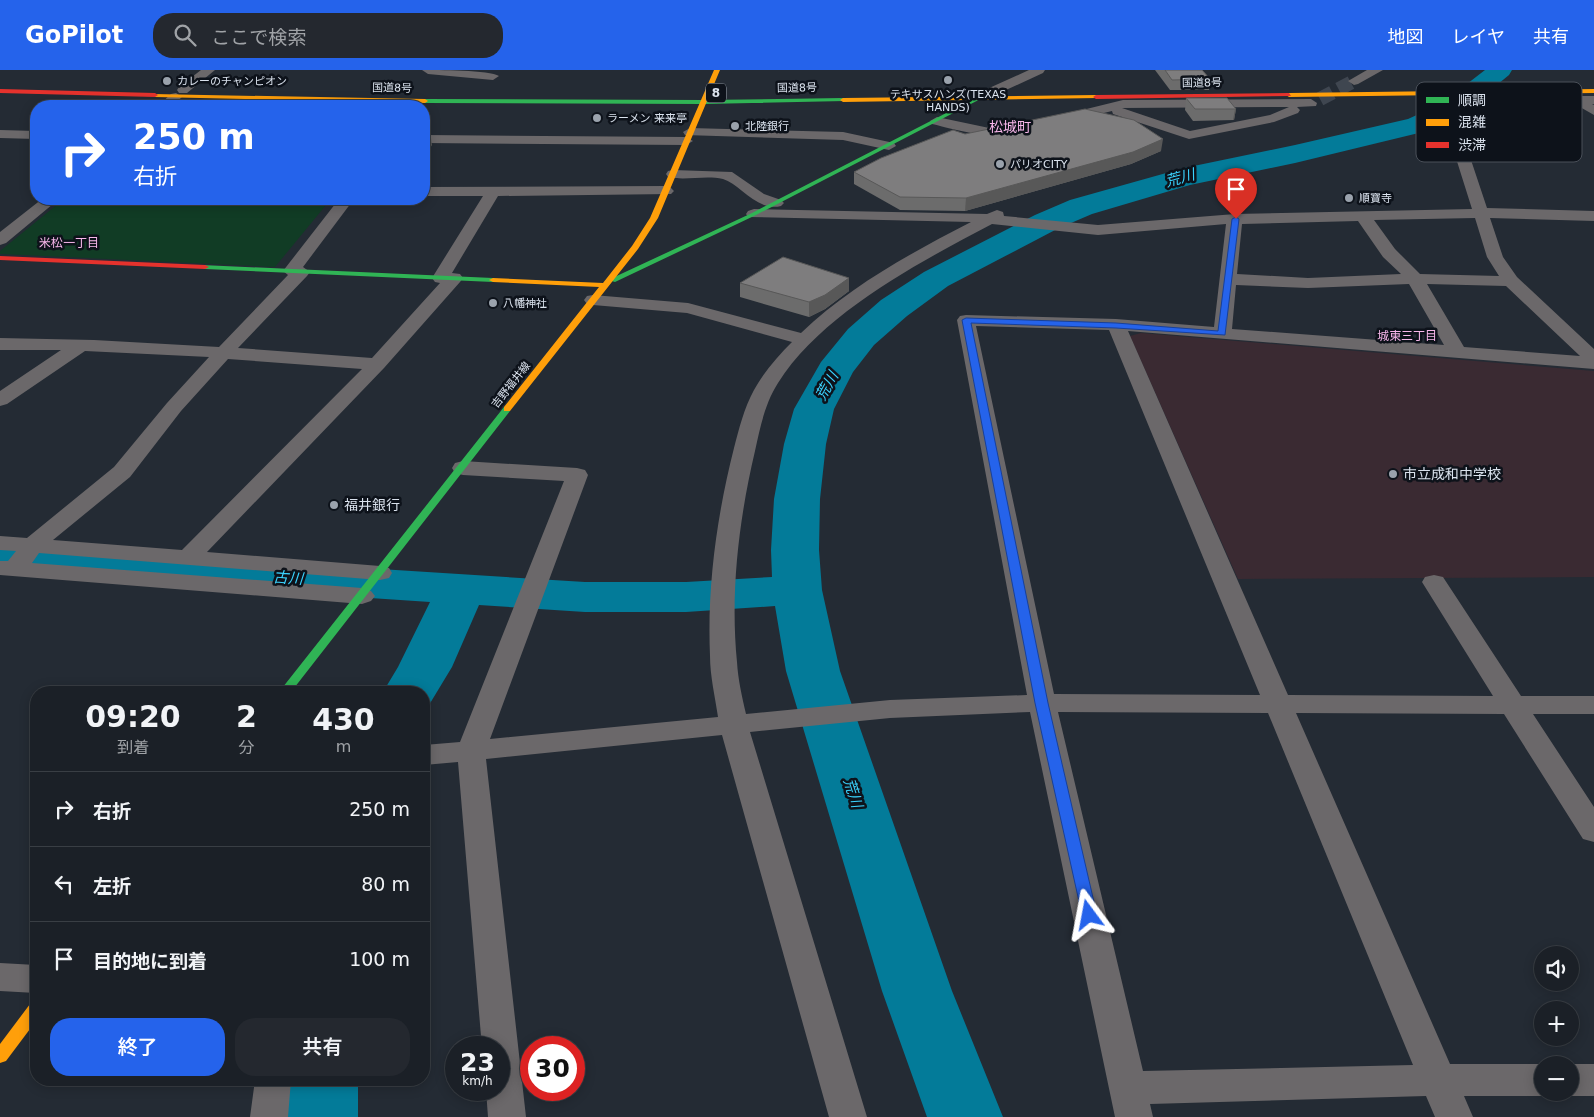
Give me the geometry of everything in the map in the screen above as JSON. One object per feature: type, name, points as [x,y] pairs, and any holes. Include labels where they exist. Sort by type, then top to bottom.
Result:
[{"type":"main road","name":"吉野福井線","points":[[290,686],[463,468],[645,232],[654,218],[666,191],[717,70]]},
{"type":"main road","name":"国道8号","points":[[0,84],[180,93],[406,100]]},
{"type":"main road","name":"国道8号","points":[[0,91],[978,99],[1416,90]]},
{"type":"main road","name":"国道8号","points":[[430,101],[471,102],[991,92],[1416,90]]},
{"type":"main road","points":[[0,258],[605,284],[754,214],[991,92]]},
{"type":"main road","points":[[0,1056],[30,1017]]},
{"type":"street","points":[[171,100],[209,70]]},
{"type":"street","points":[[428,70],[498,73]]},
{"type":"street","points":[[991,92],[1039,70]]},
{"type":"street","points":[[1354,80],[1376,70]]},
{"type":"street","points":[[477,94],[498,73]]},
{"type":"street","points":[[1053,121],[1123,104],[1315,101],[1274,118],[1189,135],[1108,108]]},
{"type":"street","points":[[1582,103],[1594,111]]},
{"type":"street","points":[[937,120],[994,133],[1025,128]]},
{"type":"street","points":[[4,137],[30,135]]},
{"type":"street","points":[[430,139],[843,136],[889,146]]},
{"type":"street","points":[[1464,162],[1495,257],[1511,281],[1594,361]]},
{"type":"street","points":[[673,174],[727,175],[760,197],[776,203]]},
{"type":"street","points":[[430,190],[666,191]]},
{"type":"street","points":[[189,557],[377,364],[448,278],[493,191]]},
{"type":"street","points":[[0,240],[44,205]]},
{"type":"street","points":[[7,568],[122,472],[174,407],[297,271],[343,205]]},
{"type":"street","points":[[754,214],[993,218],[1076,229],[1121,230],[1236,219],[1480,213],[1594,216]]},
{"type":"street","points":[[1363,216],[1389,253],[1415,279],[1458,352]]},
{"type":"street","points":[[848,1117],[733,723],[723,657],[724,571],[739,470],[757,404],[771,378],[804,340],[840,307],[880,280],[993,218]]},
{"type":"street","points":[[1222,334],[1236,219]]},
{"type":"street","points":[[1228,279],[1308,283],[1415,279],[1511,281]]},
{"type":"street","points":[[593,300],[688,308],[804,340]]},
{"type":"street","points":[[1534,1080],[1437,1080],[1131,1103],[1042,703],[966,320],[1116,325],[1594,361]]},
{"type":"street","points":[[1116,325],[1454,1117]]},
{"type":"street","points":[[0,344],[223,353],[377,364]]},
{"type":"street","points":[[0,400],[80,346]]},
{"type":"street","points":[[463,468],[577,475],[471,750],[507,1117]]},
{"type":"street","points":[[0,543],[34,544],[380,573]]},
{"type":"street","points":[[7,568],[362,596]]},
{"type":"street","points":[[1434,582],[1594,831]]},
{"type":"street","points":[[430,754],[890,709],[1042,703],[1594,705]]},
{"type":"street","points":[[0,977],[30,979]]},
{"type":"street","points":[[1579,1080],[1594,1080]]},
{"type":"street","points":[[269,1117],[273,1086]]},
{"type":"shaded area","name":"市立成和中学校","points":[[1141,333],[1594,371],[1594,577],[1238,579],[1130,336]]},
{"type":"green space","points":[[57,205],[326,205],[275,267],[0,254],[0,251]]},
{"type":"building","points":[[1165,70],[1202,70],[1210,79],[1172,80]]},
{"type":"building","points":[[1186,98],[1227,98],[1236,109],[1195,109]]},
{"type":"building","points":[[1085,109],[1134,120],[1163,139],[1133,152],[966,198],[900,197],[854,172],[881,158],[953,130],[965,134]]},
{"type":"building","points":[[783,257],[849,278],[825,295],[809,302],[740,283]]},
{"type":"waterway","name":"荒川","points":[[1485,82],[1500,70]]},
{"type":"waterway","name":"荒川","points":[[797,590],[795,550],[797,499],[805,444],[814,409],[835,370],[861,337],[894,308],[936,279],[1046,222],[1081,207],[1184,177],[1295,154],[1416,125]]},
{"type":"waterway","name":"古川","points":[[0,559],[461,589]]},
{"type":"waterway","name":"古川","points":[[414,686],[425,667],[461,589]]},
{"type":"waterway","points":[[461,589],[585,597],[686,597],[797,590]]},
{"type":"waterway","name":"荒川","points":[[797,590],[813,671],[917,991],[965,1117]]},
{"type":"waterway","name":"古川","points":[[320,1117],[321,1086]]},
{"type":"tunnel","points":[[1320,99],[1354,81]]},
{"type":"traffic: fast","points":[[612,280],[754,214],[991,92]]},
{"type":"traffic: fast","points":[[430,101],[704,102],[843,100]]},
{"type":"traffic: fast","points":[[205,267],[493,280]]},
{"type":"traffic: fast","points":[[290,686],[507,409]]},
{"type":"traffic: slow","points":[[507,409],[635,247],[654,218],[717,70]]},
{"type":"traffic: slow","points":[[1582,91],[1594,91]]},
{"type":"traffic: slow","points":[[1289,95],[1416,93]]},
{"type":"traffic: slow","points":[[155,95],[380,100]]},
{"type":"traffic: slow","points":[[843,100],[1096,97]]},
{"type":"traffic: slow","points":[[493,280],[604,285]]},
{"type":"traffic: slow","points":[[0,1056],[30,1017]]},
{"type":"traffic: jam","points":[[0,91],[155,95]]},
{"type":"traffic: jam","points":[[1096,97],[1289,95]]},
{"type":"traffic: jam","points":[[0,258],[205,267]]},
{"type":"place","name":"テキサスハンズ(TEXAS HANDS)","points":[[948,80]]},
{"type":"place","name":"カレーのチャンピオン","points":[[167,81]]},
{"type":"place","name":"ラーメン 来来亭","points":[[597,118]]},
{"type":"place","name":"北陸銀行","points":[[735,126]]},
{"type":"place","name":"パリオCITY","points":[[1000,164]]},
{"type":"place","name":"順寶寺","points":[[1349,198]]},
{"type":"place","name":"八幡神社","points":[[493,303]]},
{"type":"place","name":"市立成和中学校","points":[[1393,474]]},
{"type":"place","name":"福井銀行","points":[[334,505]]},
{"type":"district","name":"松城町","points":[[1010,127]]},
{"type":"district","name":"米松一丁目","points":[[69,243]]},
{"type":"district","name":"城東三丁目","points":[[1407,336]]},
{"type":"route","points":[[1089,915],[1042,703],[966,320],[1116,325],[1222,334],[1236,219]]}]
